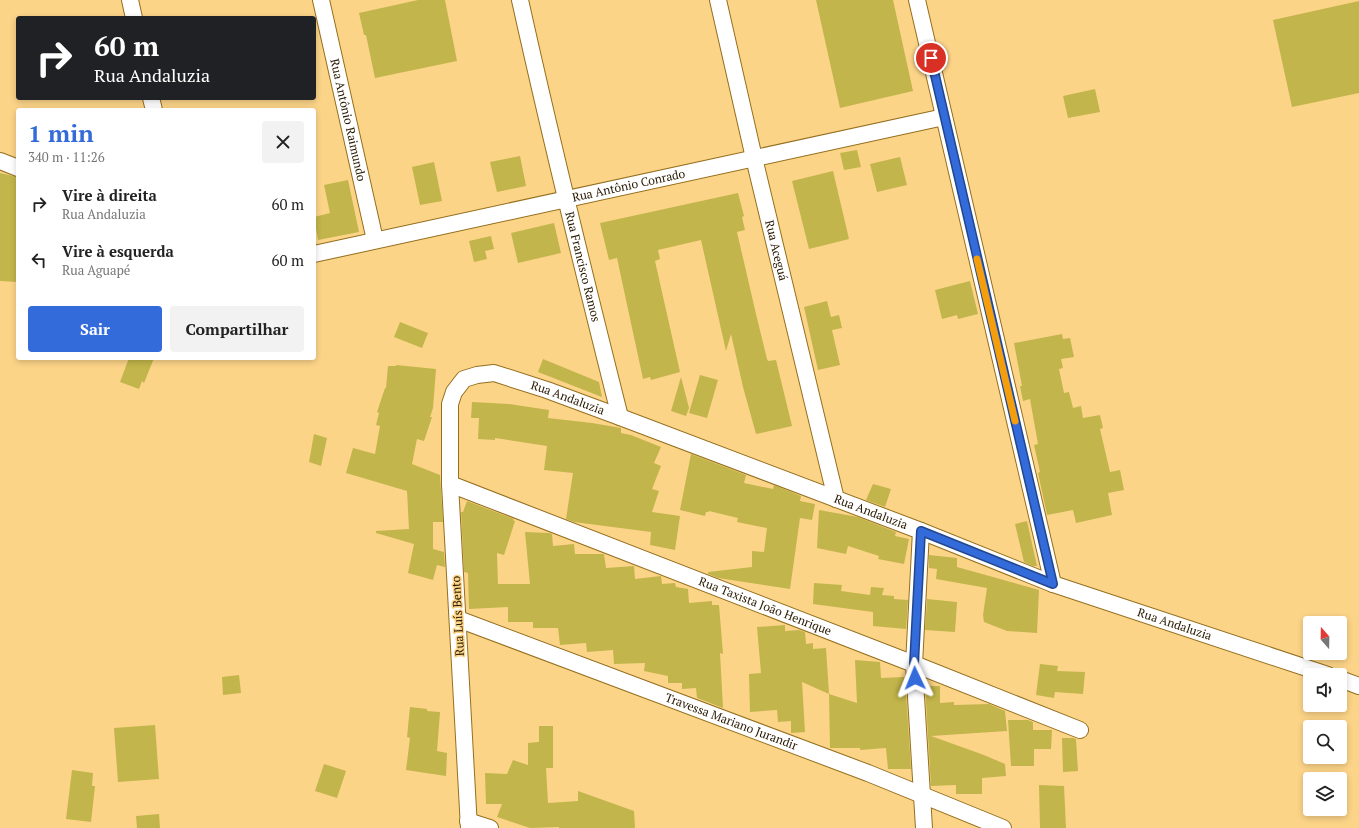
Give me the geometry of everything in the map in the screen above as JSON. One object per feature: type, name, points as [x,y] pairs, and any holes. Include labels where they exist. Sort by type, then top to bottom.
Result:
[{"type":"street","points":[[130,0],[134,16]]},
{"type":"street","name":"Rua Antônio Raimundo","points":[[322,0],[375,240]]},
{"type":"street","name":"Rua Francisco Ramos","points":[[520,0],[565,199],[620,417]]},
{"type":"street","name":"Rua Aceguá","points":[[718,0],[754,158],[836,500]]},
{"type":"street","points":[[918,0],[1053,584]]},
{"type":"street","name":"Rua Antônio Conrado","points":[[316,254],[944,117]]},
{"type":"street","points":[[0,161],[16,167]]},
{"type":"street","name":"Rua Andaluzia","points":[[450,404],[454,392],[464,379],[477,375],[494,373],[547,390],[620,417],[921,531],[1053,584],[1307,668]]},
{"type":"street","name":"Rua Luís Bento","points":[[450,404],[450,484],[468,824]]},
{"type":"street","name":"Rua Taxista João Henrique","points":[[450,484],[1080,730]]},
{"type":"street","points":[[921,531],[914,664],[924,828]]},
{"type":"street","name":"Travessa Mariano Jurandir","points":[[458,619],[868,773],[1002,828]]},
{"type":"street","points":[[1347,682],[1359,686]]},
{"type":"street","points":[[468,824],[490,828]]},
{"type":"building","points":[[418,0],[445,0],[457,61],[375,78],[366,35],[364,35],[359,13]]},
{"type":"building","points":[[816,0],[893,0],[913,91],[840,108]]},
{"type":"building","points":[[1359,1],[1359,93],[1292,107],[1273,20]]},
{"type":"building","points":[[1095,89],[1100,112],[1068,118],[1063,96]]},
{"type":"building","points":[[857,150],[861,167],[844,170],[840,153]]},
{"type":"building","points":[[520,156],[526,186],[497,192],[490,162]]},
{"type":"building","points":[[900,157],[907,185],[877,192],[870,164]]},
{"type":"building","points":[[434,162],[442,201],[420,205],[412,167]]},
{"type":"building","points":[[833,171],[849,239],[809,249],[792,181]]},
{"type":"building","points":[[0,173],[16,177],[16,282],[0,281]]},
{"type":"building","points":[[348,180],[359,232],[318,240],[316,216],[330,213],[324,185]]},
{"type":"building","points":[[738,193],[744,216],[742,217],[745,230],[737,232],[756,314],[767,359],[768,361],[776,360],[792,426],[756,434],[743,387],[731,334],[726,351],[701,240],[658,250],[660,259],[655,261],[680,372],[651,380],[650,377],[643,379],[617,258],[609,260],[600,223]]},
{"type":"building","points":[[554,223],[561,253],[518,263],[511,233]]},
{"type":"building","points":[[491,236],[494,249],[485,251],[487,259],[474,262],[469,241]]},
{"type":"building","points":[[970,281],[978,314],[958,319],[957,315],[942,319],[935,290]]},
{"type":"building","points":[[827,301],[831,317],[839,315],[842,328],[832,330],[840,365],[818,370],[804,307]]},
{"type":"building","points":[[400,322],[428,333],[422,348],[394,337]]},
{"type":"building","points":[[1062,334],[1063,339],[1070,338],[1074,357],[1061,359],[1063,368],[1059,369],[1064,393],[1069,392],[1073,408],[1081,406],[1083,418],[1100,415],[1103,428],[1100,429],[1110,472],[1120,470],[1124,490],[1108,493],[1112,515],[1076,523],[1073,510],[1047,515],[1038,473],[1040,472],[1034,445],[1038,444],[1030,399],[1023,401],[1020,386],[1022,386],[1014,343]]},
{"type":"building","points":[[543,359],[599,382],[602,397],[538,372]]},
{"type":"building","points":[[128,360],[153,360],[144,383],[142,381],[139,389],[120,382]]},
{"type":"building","points":[[396,365],[436,369],[433,408],[430,417],[432,417],[424,441],[417,439],[412,464],[440,475],[443,522],[433,522],[433,549],[444,552],[445,567],[437,565],[433,580],[408,573],[414,544],[376,533],[376,531],[409,529],[407,491],[346,473],[353,448],[375,454],[380,426],[376,425],[379,413],[377,412],[386,388],[388,366]]},
{"type":"building","points":[[700,375],[718,380],[707,418],[689,413]]},
{"type":"building","points":[[681,377],[689,408],[686,416],[671,411]]},
{"type":"building","points":[[472,402],[509,404],[549,410],[548,418],[621,428],[621,433],[631,435],[661,447],[654,463],[661,466],[652,489],[659,491],[652,512],[680,516],[675,550],[650,545],[651,532],[574,522],[566,519],[573,473],[544,470],[547,446],[495,438],[495,440],[478,439],[479,418],[471,418]]},
{"type":"building","points":[[314,434],[327,438],[321,466],[309,462]]},
{"type":"building","points":[[691,454],[746,475],[744,483],[773,489],[774,485],[801,496],[800,501],[815,504],[812,520],[800,518],[790,589],[718,578],[708,574],[708,572],[752,567],[752,551],[764,552],[767,528],[737,522],[738,518],[709,511],[706,512],[705,516],[680,510]]},
{"type":"building","points":[[873,484],[891,489],[885,507],[866,500]]},
{"type":"building","points":[[467,501],[514,519],[513,520],[515,521],[504,555],[497,553],[498,584],[530,584],[525,532],[549,533],[552,534],[553,546],[574,544],[575,554],[604,554],[606,568],[634,566],[635,579],[661,576],[662,584],[675,583],[676,587],[688,589],[689,603],[712,601],[712,605],[719,605],[723,654],[720,653],[723,708],[697,698],[696,688],[682,689],[682,683],[668,683],[668,676],[644,671],[645,663],[614,664],[613,650],[587,652],[586,643],[560,645],[558,628],[533,628],[533,622],[508,622],[508,607],[469,609],[468,573],[464,572],[461,512],[463,512]]},
{"type":"building","points":[[819,510],[858,517],[896,532],[895,536],[909,539],[904,564],[878,559],[879,556],[848,546],[846,554],[817,548]]},
{"type":"building","points":[[1027,521],[1037,566],[1024,562],[1015,524]]},
{"type":"building","points":[[929,555],[957,558],[957,567],[1039,590],[1037,633],[1007,631],[984,622],[983,615],[987,588],[936,579],[937,569],[929,568]]},
{"type":"building","points":[[814,583],[842,585],[841,591],[870,595],[871,587],[884,588],[882,595],[894,596],[894,599],[908,600],[906,629],[873,626],[873,612],[813,604]]},
{"type":"building","points":[[927,599],[957,602],[955,632],[925,630]]},
{"type":"building","points":[[785,625],[785,631],[799,630],[805,632],[806,644],[813,643],[813,649],[826,648],[829,694],[802,682],[805,732],[791,733],[791,721],[778,722],[777,710],[750,712],[749,674],[761,673],[757,627]]},
{"type":"building","points":[[855,660],[880,662],[881,678],[905,677],[911,769],[888,769],[886,748],[860,750],[860,748],[830,748],[829,694],[857,703]]},
{"type":"building","points":[[1040,664],[1058,666],[1057,671],[1085,672],[1083,694],[1055,692],[1054,698],[1036,695]]},
{"type":"building","points":[[239,675],[241,693],[223,695],[222,677]]},
{"type":"building","points":[[925,686],[940,686],[940,703],[954,702],[954,705],[989,704],[1005,711],[1007,731],[931,736],[1005,764],[1006,776],[982,778],[982,794],[956,794],[956,785],[931,786]]},
{"type":"building","points":[[410,707],[440,712],[437,751],[447,753],[446,776],[406,770],[410,738],[407,737]]},
{"type":"building","points":[[1008,720],[1028,720],[1033,722],[1033,730],[1052,730],[1051,749],[1034,749],[1034,766],[1011,766]]},
{"type":"building","points":[[155,725],[159,779],[118,782],[114,728]]},
{"type":"building","points":[[539,726],[553,726],[553,768],[546,768],[548,803],[578,801],[578,791],[634,811],[635,828],[530,828],[497,817],[502,804],[486,804],[485,773],[507,774],[513,760],[528,765],[528,743],[539,742]]},
{"type":"building","points":[[1062,738],[1076,739],[1078,771],[1063,772]]},
{"type":"building","points":[[324,764],[346,771],[337,798],[315,791]]},
{"type":"building","points":[[72,770],[93,773],[92,786],[95,786],[91,822],[66,819]]},
{"type":"building","points":[[1039,785],[1064,786],[1066,828],[1040,828]]},
{"type":"building","points":[[159,814],[160,828],[137,828],[136,816]]},
{"type":"slow traffic","points":[[977,259],[1015,421]]},
{"type":"route","points":[[915,678],[914,664],[921,531],[1053,584],[931,58]]}]
